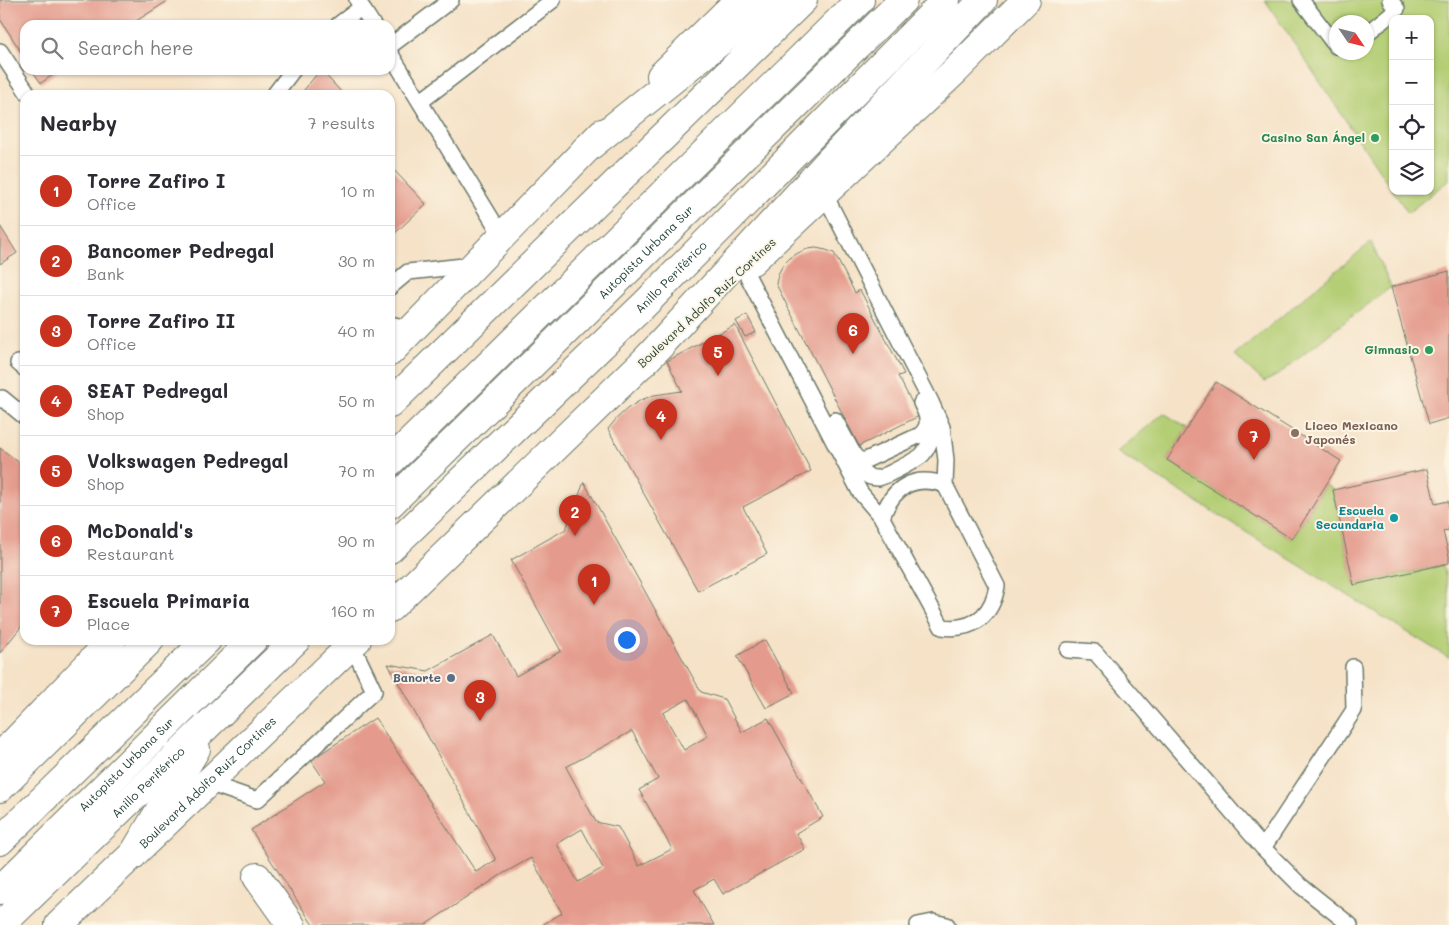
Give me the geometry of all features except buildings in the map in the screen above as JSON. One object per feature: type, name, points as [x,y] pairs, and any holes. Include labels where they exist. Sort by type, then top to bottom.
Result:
[{"type":"main road","points":[[395,340],[401,326],[474,265],[585,150],[739,0]]},
{"type":"main road","points":[[585,150],[772,0]]},
{"type":"main road","points":[[395,399],[803,0]]},
{"type":"main road","points":[[395,457],[860,0]]},
{"type":"main road","name":"Autopista Urbana Sur","points":[[395,499],[902,0]]},
{"type":"main road","name":"Anillo Periférico","points":[[395,544],[646,303],[946,0]]},
{"type":"main road","points":[[643,363],[797,194],[983,0]]},
{"type":"main road","name":"Boulevard Adolfo Ruiz Cortines","points":[[395,603],[643,363],[954,71],[1026,0]]},
{"type":"main road","points":[[646,303],[797,194]]},
{"type":"main road","points":[[0,757],[107,645]]},
{"type":"main road","points":[[0,788],[145,645]]},
{"type":"main road","points":[[0,842],[202,645]]},
{"type":"main road","name":"Autopista Urbana Sur","points":[[0,890],[248,645]]},
{"type":"main road","name":"Anillo Periférico","points":[[1,925],[291,645]]},
{"type":"main road","name":"Boulevard Adolfo Ruiz Cortines","points":[[59,925],[351,645]]},
{"type":"main road","points":[[133,855],[215,717]]},
{"type":"main road","points":[[257,877],[291,925]]},
{"type":"lane","points":[[395,42],[451,0]]},
{"type":"lane","points":[[420,102],[553,0]]},
{"type":"lane","points":[[1301,0],[1329,37]]},
{"type":"lane","points":[[1374,28],[1397,9],[1390,0]]},
{"type":"lane","points":[[343,20],[360,4],[369,20]]},
{"type":"lane","points":[[0,51],[26,90]]},
{"type":"lane","points":[[395,62],[502,236]]},
{"type":"lane","points":[[278,90],[289,75]]},
{"type":"lane","points":[[744,269],[860,492],[882,518],[942,626],[954,628],[966,626],[978,620],[992,606],[997,586],[945,485],[946,460],[942,427],[824,193]]},
{"type":"lane","points":[[395,283],[408,272],[474,265]]},
{"type":"lane","points":[[798,372],[819,391],[864,474],[873,478],[884,477],[922,456],[930,440],[931,424],[912,385],[910,362]]},
{"type":"lane","points":[[0,400],[2,398],[20,413]]},
{"type":"lane","points":[[854,455],[859,460],[866,460],[920,434],[927,427],[928,418]]},
{"type":"lane","points":[[882,518],[886,505],[894,494],[905,486],[925,480],[945,485]]},
{"type":"lane","points":[[208,784],[257,800],[374,691],[355,645]]},
{"type":"lane","points":[[1068,650],[1095,652],[1263,848],[1301,886],[1350,925]]},
{"type":"lane","points":[[1263,848],[1354,710],[1353,668]]},
{"type":"lane","points":[[918,925],[933,922],[947,925]]},
{"type":"green space","name":"Casino San Ángel","points":[[1265,0],[1449,0],[1449,180],[1434,192],[1434,15],[1389,15],[1389,185]]},
{"type":"green space","name":"Casino San Ángel","points":[[1396,195],[1430,195],[1408,213]]},
{"type":"green space","points":[[1371,242],[1391,287],[1278,375],[1264,382],[1235,355]]},
{"type":"green space","points":[[1164,413],[1187,428],[1167,460],[1292,539],[1326,485],[1333,490],[1354,585],[1443,565],[1449,595],[1449,658],[1117,452]]},
{"type":"place","name":"Casino San Ángel","points":[[1375,138]]},
{"type":"place","name":"Gimnasio","points":[[1429,350]]},
{"type":"place","name":"McDonald's","points":[[853,354]]},
{"type":"place","name":"Volkswagen Pedregal","points":[[718,376]]},
{"type":"place","name":"Liceo Mexicano Japonés","points":[[1295,433]]},
{"type":"place","name":"SEAT Pedregal","points":[[661,440]]},
{"type":"place","name":"Escuela Primaria","points":[[1254,460]]},
{"type":"place","name":"Escuela Secundaria","points":[[1394,518]]},
{"type":"place","name":"Bancomer Pedregal","points":[[575,536]]},
{"type":"place","name":"Torre Zafiro I","points":[[594,605]]},
{"type":"place","name":"Banorte","points":[[451,678]]},
{"type":"place","name":"Torre Zafiro II","points":[[480,721]]}]
